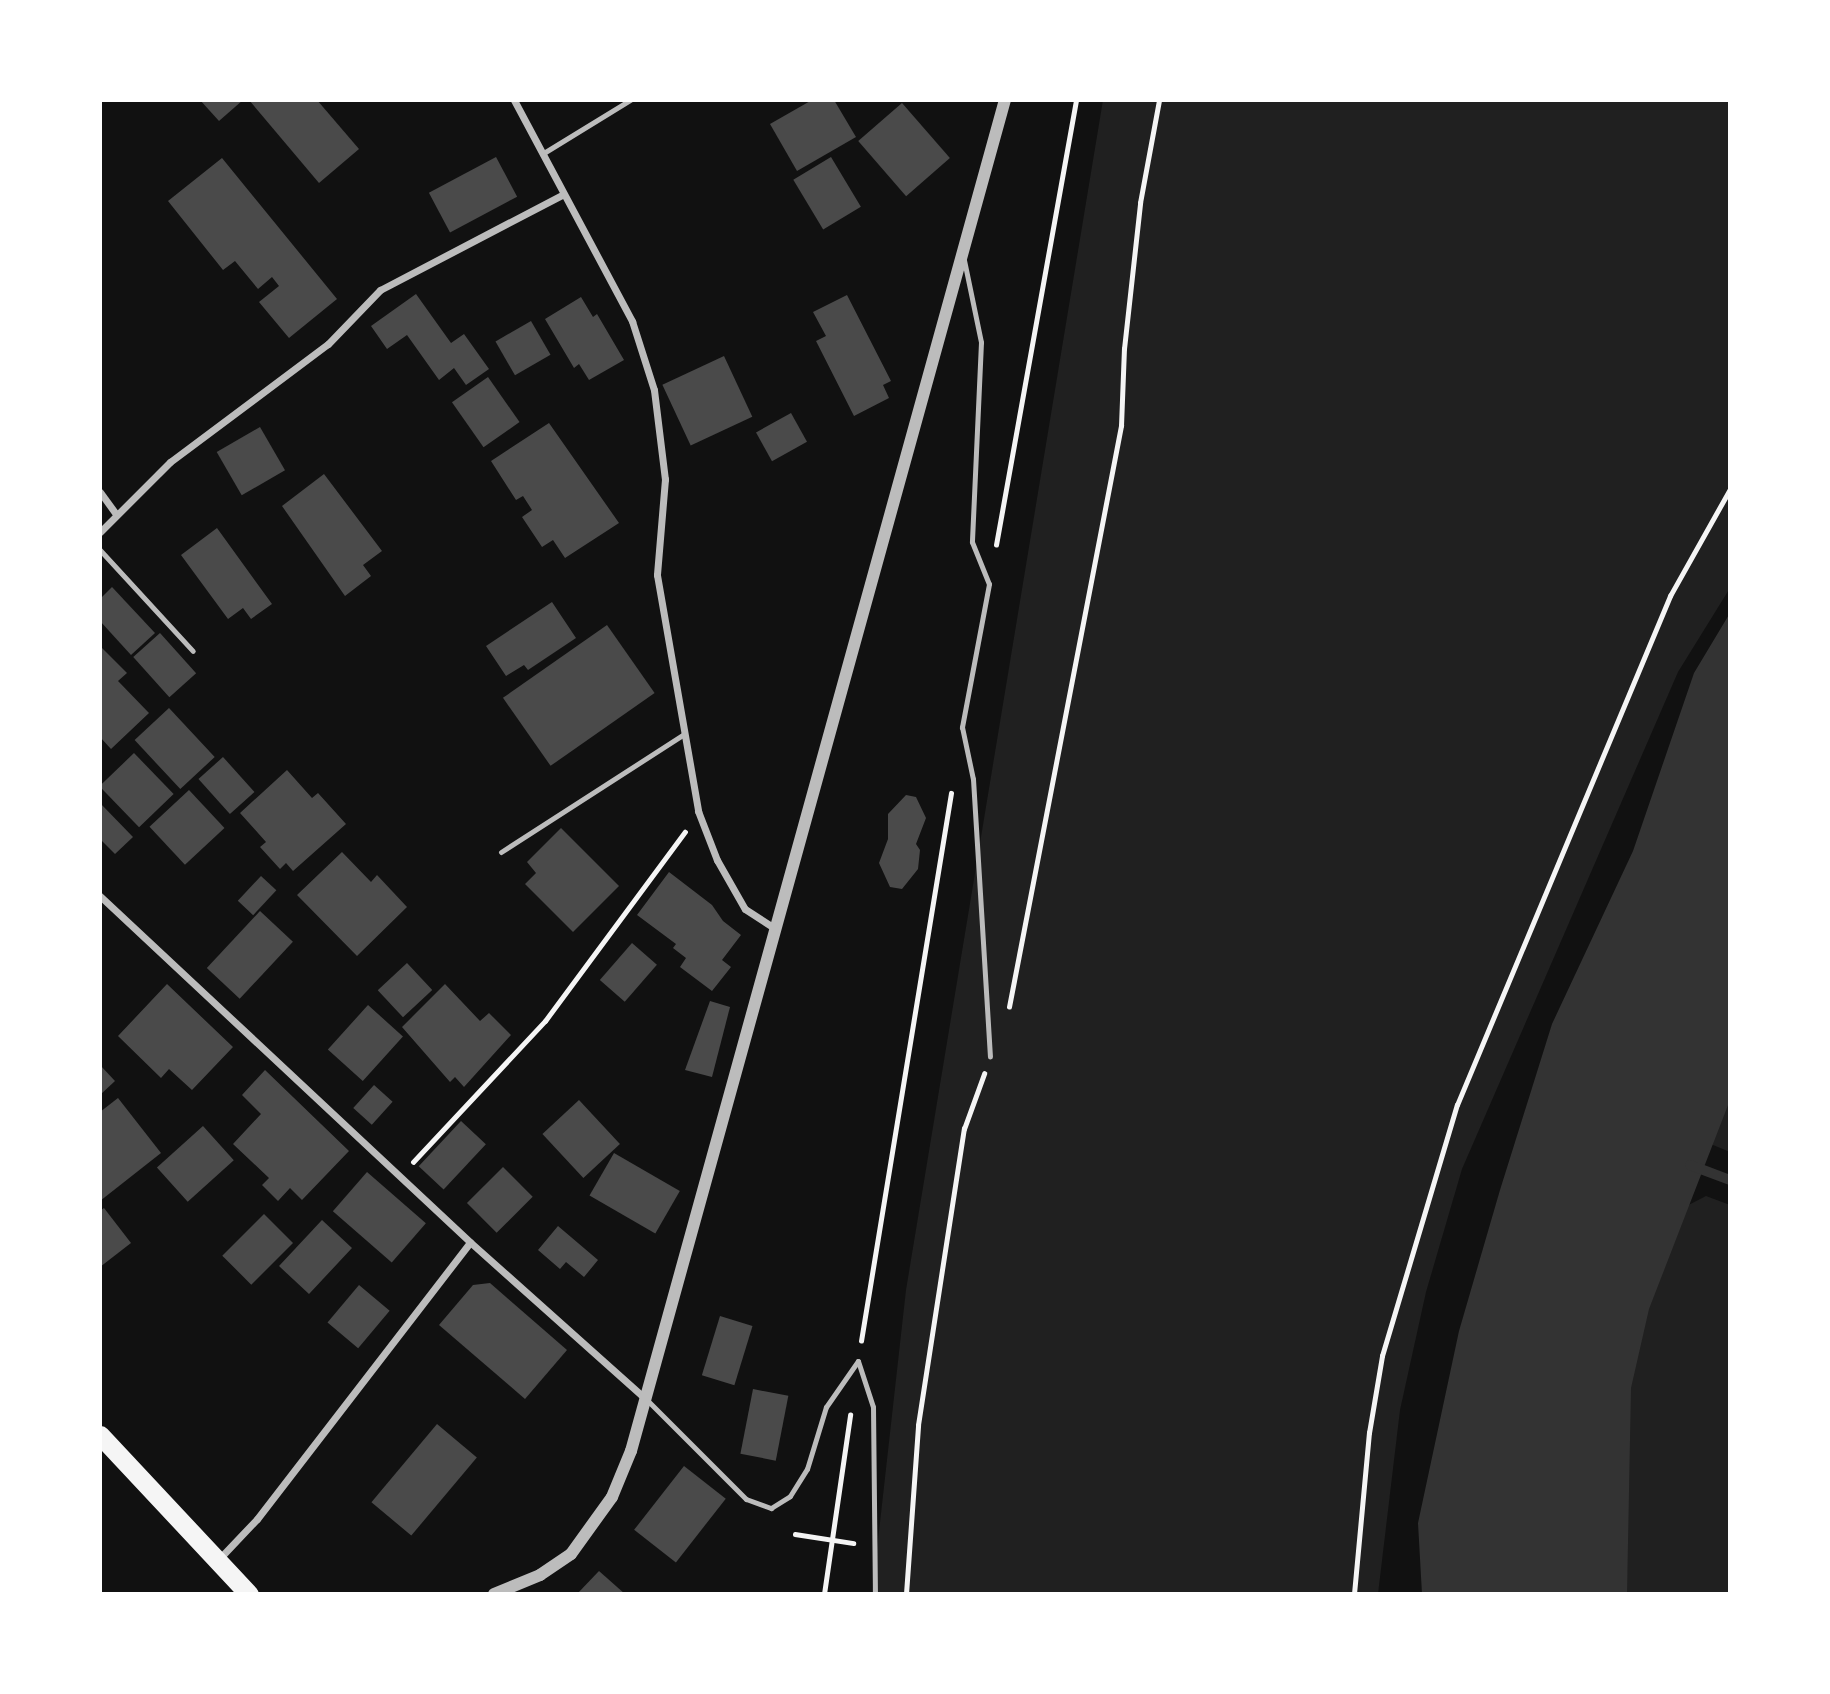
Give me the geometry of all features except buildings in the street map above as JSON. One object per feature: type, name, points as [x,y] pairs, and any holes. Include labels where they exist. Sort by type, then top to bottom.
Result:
[{"type":"highway","points":[[100,1435],[216,1562],[249,1594]]},
{"type":"street","points":[[514,100],[562,195],[632,321],[653,390],[665,479],[657,575],[698,811],[718,860],[745,909],[778,930]]},
{"type":"street","points":[[494,1594],[540,1575],[571,1554],[592,1530],[612,1497],[647,1400],[1005,100]]},
{"type":"street","points":[[100,532],[179,455],[328,344],[380,290],[562,195]]},
{"type":"street","points":[[100,492],[116,514]]},
{"type":"street","points":[[100,896],[470,1242],[647,1400]]},
{"type":"street","points":[[216,1562],[257,1519],[470,1242]]},
{"type":"lane","points":[[542,154],[631,100]]},
{"type":"lane","points":[[963,254],[981,342],[972,542],[989,584],[962,727],[973,779],[990,1056]]},
{"type":"lane","points":[[100,550],[193,651]]},
{"type":"lane","points":[[501,852],[684,734]]},
{"type":"lane","points":[[647,1400],[746,1499],[771,1508],[790,1496],[807,1469],[826,1407],[858,1361]]},
{"type":"lane","points":[[858,1361],[873,1407],[875,1594]]},
{"type":"path","points":[[989,584],[1076,100]]},
{"type":"path","points":[[905,1594],[918,1425],[962,1142],[1009,1008],[1121,426],[1138,216],[1159,100]]},
{"type":"path","points":[[1354,1594],[1369,1433],[1382,1356],[1457,1105],[1670,596],[1730,489]]},
{"type":"path","points":[[824,1594],[858,1361],[953,782]]},
{"type":"path","points":[[400,1176],[545,1020],[666,861],[698,811]]},
{"type":"path","points":[[796,1534],[842,1542]]},
{"type":"shaded area","points":[[1103,100],[1730,100],[1730,588],[1678,672],[1462,1169],[1426,1292],[1400,1410],[1378,1594],[872,1594],[906,1290]]},
{"type":"shaded area","points":[[1730,613],[1730,1100],[1649,1309],[1631,1388],[1627,1594],[1422,1594],[1418,1523],[1459,1331],[1552,1024],[1633,851],[1694,673]]},
{"type":"shaded area","points":[[1730,1078],[1730,1152],[1701,1140]]},
{"type":"shaded area","points":[[1706,1196],[1730,1205],[1730,1594],[1613,1594],[1622,1379],[1673,1213]]},
{"type":"waterway","points":[[1690,1165],[1730,1180]]}]
